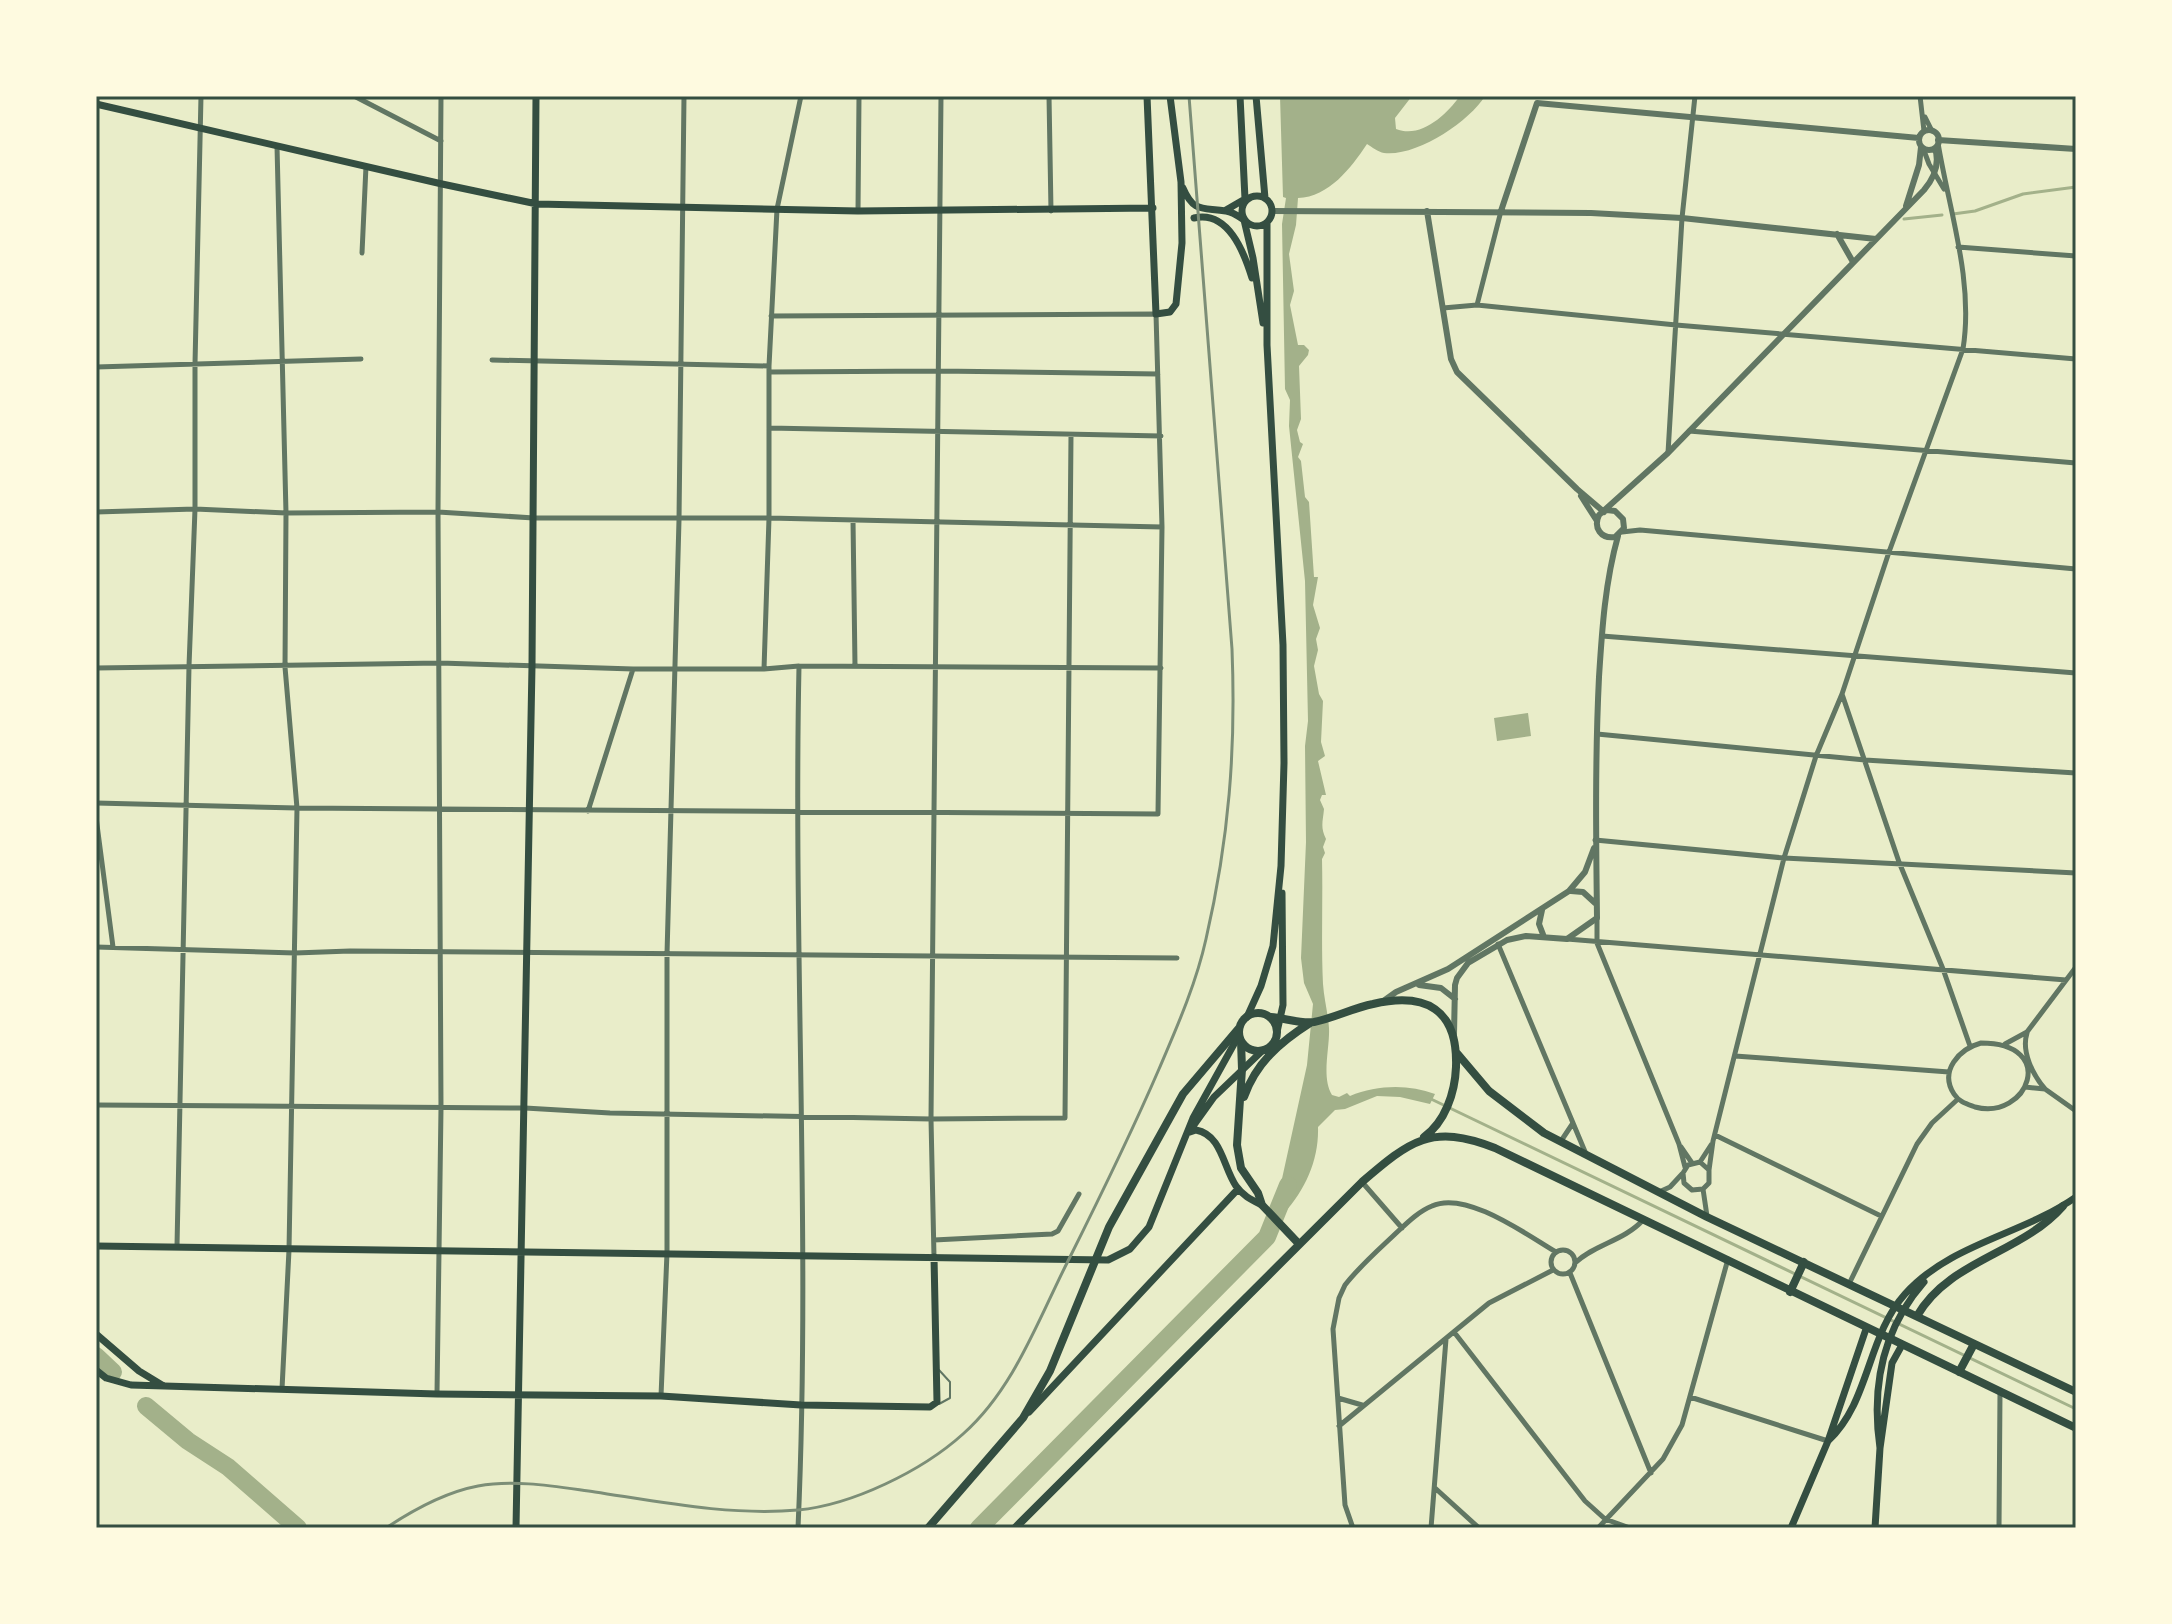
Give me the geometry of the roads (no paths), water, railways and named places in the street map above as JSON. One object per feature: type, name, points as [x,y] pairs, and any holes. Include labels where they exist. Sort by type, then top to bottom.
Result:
[{"type":"main road","points":[[516,1528],[532,666],[536,96]]},
{"type":"main road","points":[[1147,96],[1156,314],[1174,309],[1184,232],[1194,218],[1204,211],[1225,211],[1256,227],[1267,223]]},
{"type":"main road","points":[[1170,96],[1181,182],[1182,243]]},
{"type":"main road","points":[[1240,96],[1245,199],[1242,205],[1267,345]]},
{"type":"main road","points":[[1187,1133],[1214,1097],[1272,1045],[1281,1018],[1284,936],[1281,866],[1283,645],[1267,345],[1267,223],[1272,211],[1265,198],[1256,96]]},
{"type":"main road","points":[[96,104],[537,204],[858,211],[1153,208]]},
{"type":"main road","points":[[1181,182],[1190,200],[1204,211]]},
{"type":"main road","points":[[1225,211],[1245,199],[1258,195],[1265,198]]},
{"type":"main road","points":[[1194,218],[1213,218],[1225,227],[1248,262],[1258,296]]},
{"type":"main road","points":[[96,1246],[1108,1260],[1130,1249],[1140,1239],[1157,1210],[1187,1133],[1240,1034],[1268,966],[1281,866]]},
{"type":"main road","points":[[1015,1528],[1362,1182],[1402,1148],[1436,1128],[1443,1119],[1456,1069],[1454,1034],[1445,1017],[1432,1005],[1414,1001],[1371,1004],[1311,1023],[1280,1045],[1260,1065],[1250,1079],[1241,1105]]},
{"type":"main road","points":[[1247,1017],[1258,1013],[1311,1023]]},
{"type":"main road","points":[[1271,1017],[1277,1032]]},
{"type":"main road","points":[[1240,1034],[1249,1049],[1261,1052]]},
{"type":"main road","points":[[1240,1034],[1239,1158],[1241,1168],[1258,1193],[1262,1205]]},
{"type":"main road","points":[[1023,1418],[1050,1371],[1109,1227],[1183,1094],[1240,1034]]},
{"type":"main road","points":[[1456,1052],[1489,1091],[1528,1123],[1588,1157],[1802,1266],[1917,1316],[1972,1347],[2076,1392]]},
{"type":"main road","points":[[1187,1133],[1196,1130],[1210,1136],[1238,1189],[1262,1205],[1299,1244]]},
{"type":"main road","points":[[1421,1139],[1451,1137],[1481,1143],[2076,1428]]},
{"type":"main road","points":[[928,1528],[1023,1418],[1238,1189]]},
{"type":"main road","points":[[1828,1441],[1843,1425],[1854,1405],[1876,1347],[1905,1294],[1968,1248],[2032,1223],[2076,1197]]},
{"type":"main road","points":[[1917,1316],[1925,1301],[1946,1282],[2033,1234],[2063,1206]]},
{"type":"main road","points":[[96,1370],[117,1383],[163,1386],[437,1394],[661,1396],[801,1405],[934,1406],[937,1402],[934,1257]]},
{"type":"main road","points":[[1790,1292],[1802,1266]]},
{"type":"main road","points":[[1880,1448],[1876,1418],[1878,1375],[1886,1341],[1911,1298],[1935,1270]]},
{"type":"main road","points":[[1791,1528],[1828,1441],[1866,1329]]},
{"type":"main road","points":[[96,1334],[139,1371],[163,1386]]},
{"type":"main road","points":[[1875,1528],[1880,1448],[1892,1363],[1902,1345]]},
{"type":"main road","points":[[1959,1372],[1972,1347]]},
{"type":"street","points":[[177,1246],[195,509],[198,128],[201,96]]},
{"type":"street","points":[[354,96],[441,141]]},
{"type":"street","points":[[437,1394],[442,809],[438,512],[441,96]]},
{"type":"street","points":[[661,1396],[667,1253],[667,954],[679,520],[684,96]]},
{"type":"street","points":[[764,669],[769,518],[769,369],[777,209],[801,96]]},
{"type":"street","points":[[858,211],[859,96]]},
{"type":"street","points":[[934,1257],[931,1119],[941,96]]},
{"type":"street","points":[[1049,96],[1051,211]]},
{"type":"street","points":[[1668,453],[1682,218],[1695,96]]},
{"type":"street","points":[[1624,522],[1611,561],[1602,636],[1596,734],[1597,943],[1679,1144],[1688,1187],[1692,1190],[1703,1189],[1709,1183],[1714,1138],[1784,858],[1816,756],[1842,694],[1889,552],[1963,349],[1967,321],[1958,247],[1937,143],[1928,131],[1920,96]]},
{"type":"street","points":[[1477,305],[1501,211],[1539,100],[1693,118],[1919,138],[1928,131]]},
{"type":"street","points":[[1919,138],[1946,193]]},
{"type":"street","points":[[1597,521],[1668,453],[1924,190],[1935,173],[1937,143]]},
{"type":"street","points":[[1922,148],[1929,150],[1937,143],[2076,149]]},
{"type":"street","points":[[277,145],[286,513],[285,667],[297,808],[289,1250],[282,1389]]},
{"type":"street","points":[[1905,209],[1922,148]]},
{"type":"street","points":[[362,253],[366,166]]},
{"type":"street","points":[[1272,211],[1501,211],[1682,218],[1876,239]]},
{"type":"street","points":[[1427,211],[1451,359],[1457,372],[1577,489],[1606,511],[1619,513]]},
{"type":"street","points":[[1837,234],[1853,262]]},
{"type":"street","points":[[1958,247],[2076,256]]},
{"type":"street","points":[[1442,308],[1477,305],[2076,359]]},
{"type":"street","points":[[96,803],[934,815],[1158,814],[1162,527],[1156,314],[771,316]]},
{"type":"street","points":[[96,367],[361,359]]},
{"type":"street","points":[[492,360],[682,362],[769,369],[1158,374]]},
{"type":"street","points":[[769,428],[1161,436]]},
{"type":"street","points":[[1688,431],[2076,463]]},
{"type":"street","points":[[96,1105],[525,1108],[931,1119],[1065,1118],[1071,435]]},
{"type":"street","points":[[1577,489],[1597,521],[1600,533],[1607,538],[1611,561]]},
{"type":"street","points":[[1626,492],[1619,513],[1624,522],[1640,530]]},
{"type":"street","points":[[96,512],[195,509],[286,513],[438,512],[534,518],[769,518],[1162,527]]},
{"type":"street","points":[[853,520],[855,666]]},
{"type":"street","points":[[1607,538],[1640,530],[2076,569]]},
{"type":"street","points":[[1602,636],[2076,673]]},
{"type":"street","points":[[96,668],[440,663],[633,669],[799,666],[1161,668]]},
{"type":"street","points":[[798,1528],[802,1115],[796,812],[799,666]]},
{"type":"street","points":[[588,811],[633,669]]},
{"type":"street","points":[[1842,694],[1899,862],[1943,969],[1970,1046]]},
{"type":"street","points":[[1596,734],[1865,760],[2076,773]]},
{"type":"street","points":[[96,817],[113,947]]},
{"type":"street","points":[[1595,840],[1784,858],[2076,873]]},
{"type":"street","points":[[1382,1002],[1396,992],[1448,969],[1569,891],[1585,872],[1595,840]]},
{"type":"street","points":[[1569,891],[1583,892],[1596,906]]},
{"type":"street","points":[[1542,910],[1539,924],[1544,937]]},
{"type":"street","points":[[1567,939],[1597,918]]},
{"type":"street","points":[[1454,1034],[1457,978],[1462,969],[1498,944],[1516,936],[2066,980]]},
{"type":"street","points":[[1498,944],[1588,1157]]},
{"type":"street","points":[[96,947],[295,953],[1177,958]]},
{"type":"street","points":[[2005,1044],[2027,1032],[2076,967]]},
{"type":"street","points":[[1410,987],[1434,986],[1455,999]]},
{"type":"street","points":[[2027,1032],[2025,1050],[2037,1078],[2045,1089],[2076,1111]]},
{"type":"street","points":[[1981,1043],[2005,1044],[2020,1053],[2025,1061],[2028,1071],[2025,1087],[2013,1100],[1996,1107],[1981,1108],[1958,1099],[1951,1087],[1949,1072],[1957,1057],[1970,1046],[1981,1043]]},
{"type":"street","points":[[1735,1056],[1949,1072]]},
{"type":"street","points":[[2025,1087],[2045,1089]]},
{"type":"street","points":[[1849,1285],[1923,1134],[1958,1099]]},
{"type":"street","points":[[1561,1142],[1574,1122]]},
{"type":"street","points":[[1658,1193],[1670,1187],[1684,1170],[1696,1162],[1714,1138]]},
{"type":"street","points":[[1714,1138],[1881,1216]]},
{"type":"street","points":[[1679,1144],[1696,1162],[1709,1170]]},
{"type":"street","points":[[1362,1182],[1402,1228]]},
{"type":"street","points":[[1703,1189],[1707,1217]]},
{"type":"street","points":[[934,1240],[1052,1234],[1058,1231],[1079,1194]]},
{"type":"street","points":[[1353,1528],[1345,1505],[1333,1329],[1339,1298],[1355,1273],[1402,1228],[1433,1205],[1461,1203],[1509,1223],[1556,1252],[1564,1250],[1583,1255]]},
{"type":"street","points":[[1643,1220],[1623,1236],[1583,1255],[1570,1273],[1651,1473]]},
{"type":"street","points":[[1556,1252],[1551,1261],[1553,1270],[1561,1275],[1570,1273]]},
{"type":"street","points":[[1571,1253],[1575,1263]]},
{"type":"street","points":[[1598,1528],[1651,1473],[1672,1444],[1690,1397],[1728,1259]]},
{"type":"street","points":[[1339,1426],[1489,1303],[1553,1270]]},
{"type":"street","points":[[1454,1332],[1585,1501],[1605,1519],[1630,1528]]},
{"type":"street","points":[[1431,1528],[1446,1338]]},
{"type":"street","points":[[1999,1528],[2000,1391]]},
{"type":"street","points":[[1690,1397],[1828,1441]]},
{"type":"street","points":[[1338,1398],[1363,1405]]},
{"type":"street","points":[[1435,1487],[1479,1528]]},
{"type":"lane","points":[[934,1406],[950,1398],[950,1382],[936,1366]]},
{"type":"waterway","points":[[1953,214],[1975,211],[2023,194],[2076,187]]},
{"type":"waterway","points":[[1904,219],[1942,215]]},
{"type":"waterway","points":[[1431,1099],[2076,1409]]},
{"type":"waterway","points":[[979,1528],[1267,1237],[1288,1185]]},
{"type":"waterway","points":[[96,1356],[113,1372]]},
{"type":"waterway","points":[[146,1406],[188,1441],[228,1467],[298,1528]]},
{"type":"railway","points":[[386,1528],[442,1497],[492,1484],[552,1486],[696,1507],[747,1511],[819,1507],[863,1494],[928,1461],[981,1416],[1011,1375],[1126,1141],[1186,1005],[1206,939],[1220,866],[1232,759],[1232,649],[1189,96]]}]
